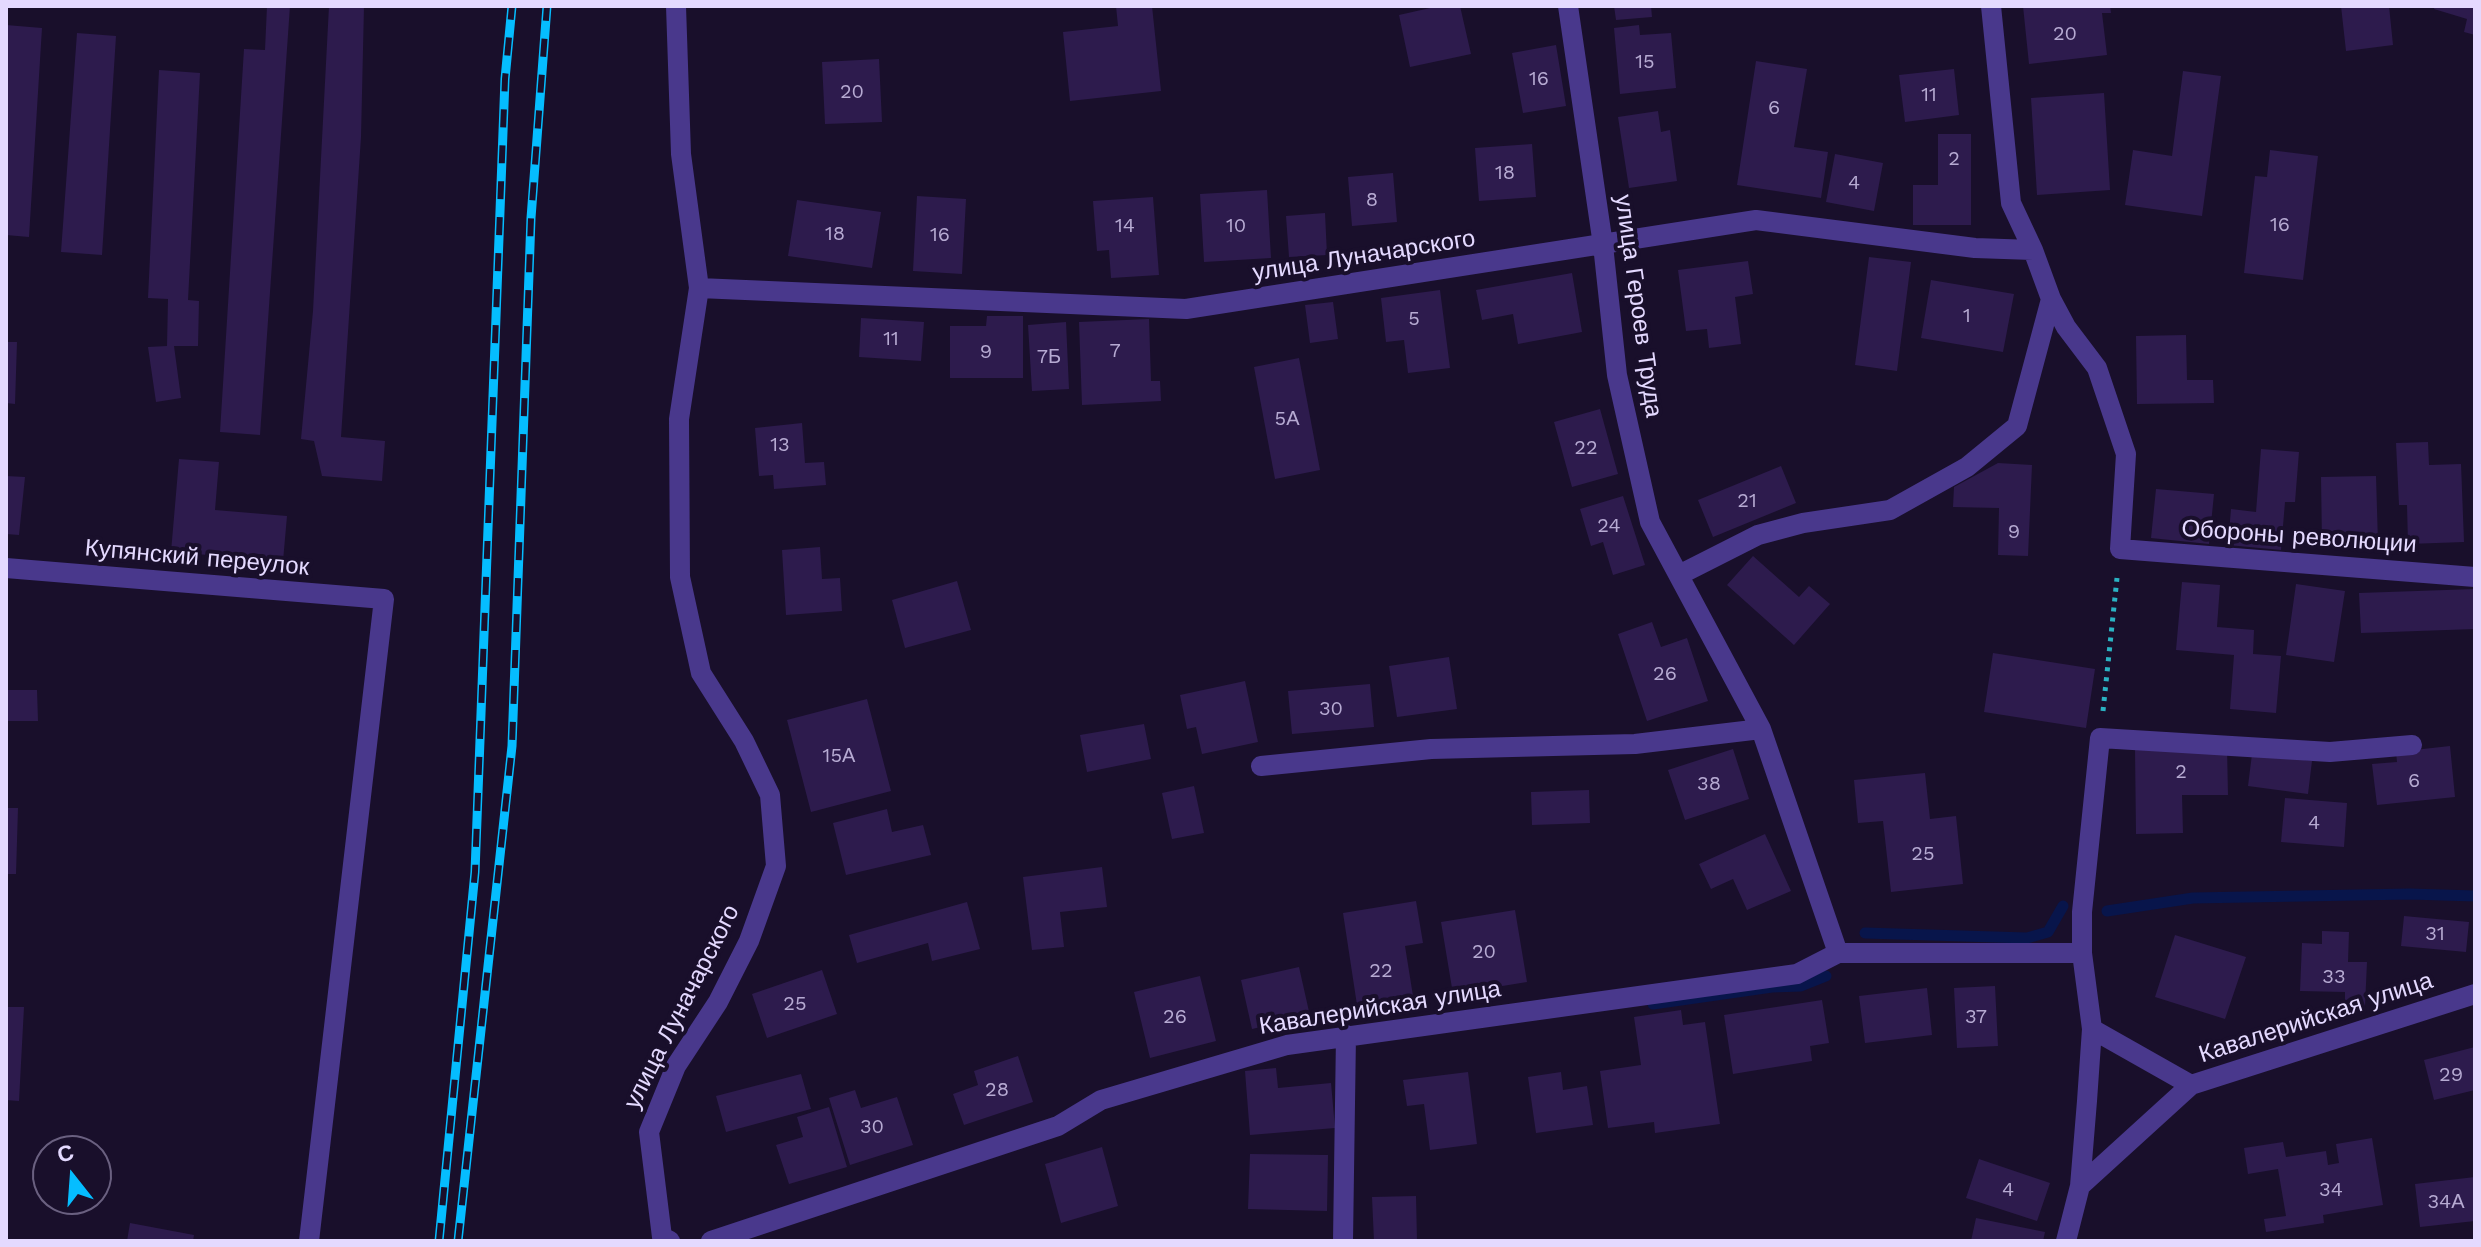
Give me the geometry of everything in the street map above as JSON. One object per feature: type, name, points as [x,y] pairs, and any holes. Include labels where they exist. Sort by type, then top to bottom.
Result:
[{"type":"street","name":"улица Луначарского","points":[[665,1240],[649,1132],[676,1066],[718,1002],[749,941],[776,866],[770,795],[744,741],[701,673],[680,577],[679,419],[699,288],[681,154],[676,6]]},
{"type":"street","name":"улица Героев Труда","points":[[1568,6],[1603,245],[1617,375],[1650,522],[1761,729],[1838,953]]},
{"type":"street","points":[[1991,6],[2011,203],[2051,299],[2066,327],[2097,368],[2126,454],[2120,549]]},
{"type":"street","name":"улица Луначарского","points":[[699,288],[1186,309],[1756,220],[1975,248],[2033,250]]},
{"type":"street","points":[[1679,575],[1758,535],[1803,523],[1890,510],[1967,467],[2017,426],[2051,299]]},
{"type":"street","name":"Обороны революции","points":[[2120,549],[2475,577]]},
{"type":"street","name":"Купянский переулок","points":[[6,568],[384,599],[309,1241]]},
{"type":"street","points":[[1261,766],[1431,749],[1635,744],[1761,729]]},
{"type":"street","points":[[2066,1241],[2080,1186],[2092,1029],[2082,953],[2082,912],[2100,738],[2330,752],[2412,745]]},
{"type":"street","name":"Кавалерийская улица","points":[[711,1241],[1058,1126],[1101,1100],[1287,1045],[1797,974],[1838,953],[2082,953]]},
{"type":"street","name":"Кавалерийская улица","points":[[2092,1029],[2191,1085],[2475,994]]},
{"type":"street","points":[[1343,1241],[1346,1035]]},
{"type":"street","points":[[2080,1186],[2191,1085]]},
{"type":"path","points":[[2100,738],[2120,549]]},
{"type":"building","points":[[267,6],[290,6],[260,435],[220,432],[244,49],[265,50]]},
{"type":"building","points":[[329,6],[364,6],[361,137],[341,437],[385,441],[382,481],[322,476],[314,441],[301,439],[313,311]]},
{"type":"building","points":[[1116,6],[1152,6],[1161,91],[1070,101],[1063,32],[1118,26]]},
{"type":"building","points":[[1439,6],[1460,6],[1471,54],[1410,67],[1399,15]]},
{"type":"building","points":[[1614,6],[1651,6],[1652,17],[1616,20]]},
{"type":"building","points":[[2023,6],[2110,6],[2111,13],[2102,13],[2107,55],[2029,64]]},
{"type":"building","points":[[2341,6],[2389,6],[2393,45],[2346,51]]},
{"type":"building","points":[[2435,6],[2475,6],[2475,35],[2464,32],[2467,19],[2434,9]]},
{"type":"building","points":[[6,25],[42,28],[29,237],[6,235]]},
{"type":"building","points":[[1639,25],[1640,35],[1671,33],[1676,88],[1620,94],[1614,28]]},
{"type":"building","points":[[77,33],[116,36],[102,255],[61,252]]},
{"type":"building","points":[[1556,45],[1566,106],[1523,113],[1512,53]]},
{"type":"building","points":[[879,59],[882,122],[825,124],[822,62]]},
{"type":"building","points":[[1756,61],[1807,69],[1794,147],[1828,152],[1821,198],[1737,185]]},
{"type":"building","points":[[1954,69],[1959,115],[1905,122],[1899,75]]},
{"type":"building","points":[[159,70],[200,73],[188,300],[199,301],[198,346],[174,346],[181,398],[156,402],[148,347],[167,346],[168,299],[148,298]]},
{"type":"building","points":[[2183,71],[2221,76],[2202,216],[2125,205],[2133,150],[2172,156]]},
{"type":"building","points":[[2104,93],[2110,190],[2037,195],[2031,98]]},
{"type":"building","points":[[1658,111],[1661,132],[1670,130],[1677,181],[1629,188],[1618,117]]},
{"type":"building","points":[[1938,134],[1971,134],[1971,225],[1913,225],[1913,185],[1938,185]]},
{"type":"building","points":[[1532,144],[1536,197],[1479,201],[1475,148]]},
{"type":"building","points":[[2270,150],[2318,156],[2303,280],[2244,273],[2255,176],[2267,177]]},
{"type":"building","points":[[1835,154],[1883,163],[1874,211],[1826,202]]},
{"type":"building","points":[[1393,173],[1397,222],[1352,226],[1348,177]]},
{"type":"building","points":[[1267,190],[1271,258],[1204,262],[1200,194]]},
{"type":"building","points":[[917,196],[966,199],[962,274],[913,271]]},
{"type":"building","points":[[1153,197],[1159,275],[1111,278],[1109,250],[1097,251],[1093,201]]},
{"type":"building","points":[[797,200],[881,212],[872,268],[788,256]]},
{"type":"building","points":[[1325,213],[1327,255],[1289,257],[1286,216]]},
{"type":"building","points":[[1869,257],[1911,262],[1897,371],[1855,365]]},
{"type":"building","points":[[1748,261],[1753,294],[1735,297],[1741,344],[1709,348],[1707,329],[1686,331],[1678,270]]},
{"type":"building","points":[[1572,273],[1582,332],[1518,344],[1513,314],[1482,320],[1476,290]]},
{"type":"building","points":[[1931,280],[2014,294],[2003,352],[1921,338]]},
{"type":"building","points":[[1440,290],[1450,368],[1408,373],[1404,340],[1386,342],[1381,298]]},
{"type":"building","points":[[1333,302],[1338,339],[1310,343],[1305,305]]},
{"type":"building","points":[[987,316],[1023,316],[1023,378],[950,378],[950,326],[986,326]]},
{"type":"building","points":[[861,318],[924,322],[921,361],[859,357]]},
{"type":"building","points":[[1149,319],[1151,381],[1160,381],[1161,401],[1082,405],[1079,322]]},
{"type":"building","points":[[1066,322],[1069,389],[1032,391],[1028,325]]},
{"type":"building","points":[[2186,335],[2187,380],[2213,380],[2214,403],[2137,404],[2136,336]]},
{"type":"building","points":[[6,342],[17,342],[15,404],[6,403]]},
{"type":"building","points":[[1299,358],[1320,470],[1275,479],[1254,367]]},
{"type":"building","points":[[1600,409],[1618,474],[1572,487],[1554,422]]},
{"type":"building","points":[[802,423],[805,463],[824,462],[826,485],[774,489],[773,475],[759,476],[755,428]]},
{"type":"building","points":[[2428,442],[2429,465],[2461,464],[2464,542],[2408,544],[2407,505],[2399,505],[2396,443]]},
{"type":"building","points":[[2261,449],[2299,452],[2295,502],[2285,502],[2281,550],[2228,545],[2231,509],[2256,512]]},
{"type":"building","points":[[179,459],[219,462],[215,510],[287,516],[283,561],[171,552]]},
{"type":"building","points":[[1998,463],[2032,465],[2028,556],[1998,555],[1999,508],[1953,507],[1954,487]]},
{"type":"building","points":[[1781,466],[1796,503],[1713,537],[1698,500]]},
{"type":"building","points":[[6,476],[25,477],[19,535],[6,534]]},
{"type":"building","points":[[2376,476],[2378,543],[2322,544],[2321,477]]},
{"type":"building","points":[[2156,489],[2214,494],[2209,544],[2151,538]]},
{"type":"building","points":[[1623,496],[1645,565],[1613,575],[1603,542],[1591,546],[1580,509]]},
{"type":"building","points":[[820,547],[822,579],[840,578],[842,611],[786,615],[782,550]]},
{"type":"building","points":[[1753,556],[1799,597],[1809,586],[1830,604],[1794,645],[1727,585]]},
{"type":"building","points":[[957,581],[971,630],[905,648],[892,600]]},
{"type":"building","points":[[2182,582],[2220,585],[2217,627],[2254,630],[2253,654],[2281,656],[2276,713],[2230,709],[2234,655],[2176,650]]},
{"type":"building","points":[[2296,584],[2345,591],[2334,662],[2286,655]]},
{"type":"building","points":[[2475,589],[2475,629],[2361,633],[2359,593]]},
{"type":"building","points":[[1652,622],[1661,647],[1687,638],[1708,701],[1647,721],[1618,634]]},
{"type":"building","points":[[1993,653],[2095,669],[2086,728],[1984,712]]},
{"type":"building","points":[[1449,657],[1457,709],[1397,717],[1389,666]]},
{"type":"building","points":[[1245,681],[1258,742],[1202,754],[1196,727],[1187,729],[1180,695]]},
{"type":"building","points":[[1370,684],[1374,727],[1292,734],[1288,691]]},
{"type":"building","points":[[6,690],[37,690],[38,721],[6,721]]},
{"type":"building","points":[[867,699],[891,791],[811,812],[787,720]]},
{"type":"building","points":[[1144,724],[1151,759],[1087,772],[1080,735]]},
{"type":"building","points":[[2450,746],[2455,797],[2377,805],[2372,764],[2397,762],[2396,752]]},
{"type":"building","points":[[2227,747],[2228,795],[2182,795],[2183,833],[2136,834],[2135,749]]},
{"type":"building","points":[[1733,749],[1749,799],[1685,820],[1668,770]]},
{"type":"building","points":[[2252,754],[2312,761],[2308,794],[2248,786]]},
{"type":"building","points":[[1925,773],[1930,819],[1956,816],[1963,884],[1891,892],[1883,821],[1858,823],[1854,780]]},
{"type":"building","points":[[1194,786],[1204,833],[1172,839],[1162,793]]},
{"type":"building","points":[[1589,790],[1590,823],[1532,825],[1531,792]]},
{"type":"building","points":[[2285,798],[2347,803],[2344,847],[2281,842]]},
{"type":"building","points":[[6,808],[18,808],[16,874],[6,874]]},
{"type":"building","points":[[887,809],[892,832],[923,825],[931,855],[846,875],[833,823]]},
{"type":"building","points":[[1765,834],[1791,891],[1747,910],[1733,879],[1711,889],[1699,864]]},
{"type":"building","points":[[1102,867],[1107,907],[1060,912],[1064,947],[1032,950],[1023,877]]},
{"type":"building","points":[[1416,901],[1423,943],[1405,946],[1413,996],[1357,1005],[1343,913]]},
{"type":"building","points":[[967,902],[980,949],[932,961],[928,943],[857,963],[849,935]]},
{"type":"building","points":[[1515,910],[1527,982],[1453,994],[1441,922]]},
{"type":"building","points":[[2404,916],[2469,922],[2466,952],[2401,946]]},
{"type":"building","points":[[2322,931],[2349,932],[2348,962],[2367,962],[2365,1006],[2345,1005],[2345,992],[2300,991],[2302,943],[2322,944]]},
{"type":"building","points":[[2175,935],[2246,957],[2225,1019],[2155,997]]},
{"type":"building","points":[[1299,967],[1310,1016],[1252,1029],[1241,980]]},
{"type":"building","points":[[822,970],[837,1014],[767,1038],[752,994]]},
{"type":"building","points":[[1200,976],[1216,1041],[1150,1058],[1134,992]]},
{"type":"building","points":[[1995,986],[1998,1046],[1957,1048],[1954,988]]},
{"type":"building","points":[[1927,988],[1932,1035],[1865,1043],[1859,996]]},
{"type":"building","points":[[1822,1000],[1829,1043],[1810,1046],[1812,1061],[1733,1074],[1724,1015]]},
{"type":"building","points":[[6,1007],[24,1007],[19,1101],[6,1100]]},
{"type":"building","points":[[1681,1010],[1683,1025],[1705,1022],[1720,1124],[1655,1133],[1654,1122],[1608,1128],[1600,1071],[1641,1065],[1634,1017]]},
{"type":"building","points":[[2475,1047],[2475,1090],[2434,1100],[2424,1060]]},
{"type":"building","points":[[1018,1056],[1033,1102],[964,1125],[953,1094],[978,1085],[974,1071]]},
{"type":"building","points":[[1276,1068],[1278,1088],[1331,1083],[1335,1128],[1250,1135],[1245,1071]]},
{"type":"building","points":[[1468,1072],[1477,1144],[1430,1150],[1424,1104],[1407,1106],[1403,1080]]},
{"type":"building","points":[[1561,1072],[1563,1090],[1587,1086],[1593,1125],[1536,1133],[1528,1077]]},
{"type":"building","points":[[801,1074],[811,1109],[726,1132],[716,1096]]},
{"type":"building","points":[[855,1090],[861,1108],[897,1097],[913,1145],[850,1165],[829,1098]]},
{"type":"building","points":[[829,1107],[847,1167],[789,1184],[776,1145],[803,1137],[797,1117]]},
{"type":"building","points":[[2372,1138],[2383,1205],[2323,1215],[2324,1223],[2266,1232],[2264,1219],[2286,1216],[2278,1169],[2248,1174],[2244,1148],[2283,1142],[2286,1157],[2326,1151],[2328,1165],[2339,1163],[2336,1144]]},
{"type":"building","points":[[1102,1147],[1118,1206],[1061,1223],[1045,1164]]},
{"type":"building","points":[[1250,1154],[1328,1155],[1327,1211],[1248,1209]]},
{"type":"building","points":[[1979,1159],[2050,1183],[2037,1221],[1966,1198]]},
{"type":"building","points":[[2475,1177],[2475,1221],[2420,1227],[2415,1184]]},
{"type":"building","points":[[1416,1196],[1417,1241],[1374,1241],[1372,1197]]},
{"type":"building","points":[[1976,1218],[2045,1232],[2043,1241],[1971,1241]]},
{"type":"building","points":[[130,1223],[194,1235],[193,1241],[127,1241]]},
{"type":"waterway","points":[[2107,911],[2193,898],[2410,894],[2475,896]]},
{"type":"waterway","points":[[1865,933],[2027,938],[2048,932],[2063,906]]},
{"type":"waterway","points":[[1653,1004],[1772,987],[1801,986],[1826,976]]},
{"type":"railway","points":[[439,1241],[475,872],[505,79],[512,6]]},
{"type":"railway","points":[[458,1241],[512,746],[531,218],[547,6]]}]
